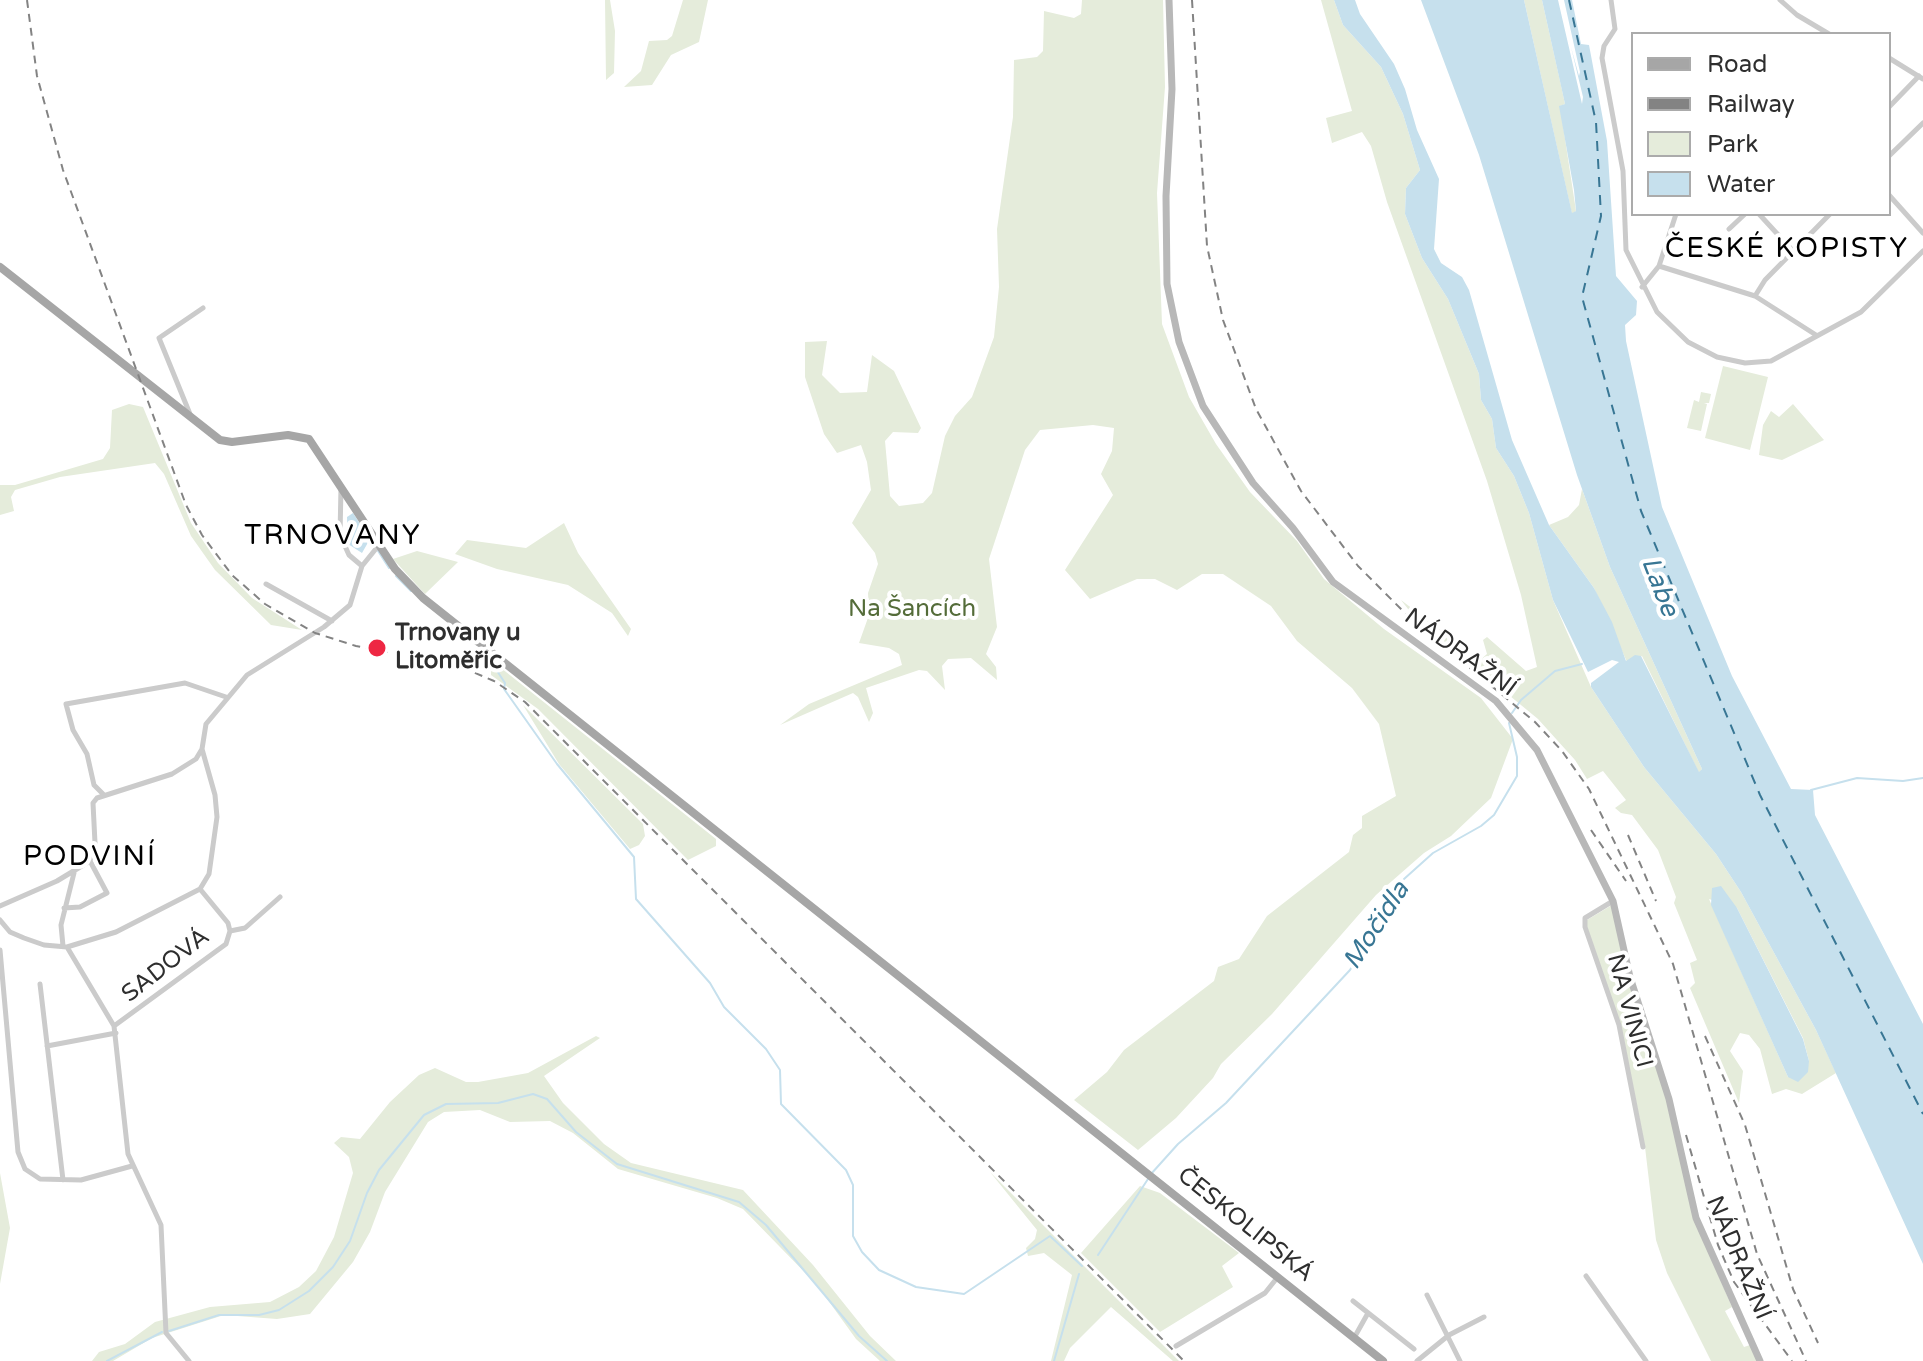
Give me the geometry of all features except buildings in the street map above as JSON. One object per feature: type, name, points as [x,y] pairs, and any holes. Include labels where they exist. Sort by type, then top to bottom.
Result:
[{"type":"main road","name":"NÁDRAŽNÍ","points":[[1169,0],[1172,89],[1166,196],[1167,284],[1179,342],[1203,406],[1253,483],[1293,528],[1333,582],[1510,714],[1541,756],[1613,901],[1630,977],[1669,1099],[1696,1218],[1760,1361]]},
{"type":"main road","points":[[0,267],[192,420]]},
{"type":"main road","name":"ČESKOLIPSKÁ","points":[[192,420],[226,442],[282,435],[304,437],[314,443],[395,569],[423,598],[1383,1361]]},
{"type":"street","points":[[1611,0],[1615,29],[1604,46],[1602,58],[1621,159],[1626,250],[1657,312],[1676,332],[1717,357],[1762,364],[1861,312],[1923,251]]},
{"type":"street","points":[[1780,0],[1797,15],[1826,32]]},
{"type":"street","points":[[1891,59],[1921,78],[1891,105]]},
{"type":"street","points":[[1891,154],[1923,123]]},
{"type":"street","points":[[1891,197],[1923,233]]},
{"type":"street","points":[[1642,287],[1659,266],[1675,216]]},
{"type":"street","points":[[1729,229],[1743,216]]},
{"type":"street","points":[[1761,216],[1793,251]]},
{"type":"street","points":[[1755,296],[1826,216]]},
{"type":"street","points":[[1659,266],[1755,296],[1816,335]]},
{"type":"street","points":[[192,420],[191,409],[167,364],[159,338],[203,308]]},
{"type":"street","points":[[342,484],[340,535],[349,555],[362,566]]},
{"type":"street","points":[[0,906],[74,872],[90,861],[95,843],[93,803],[103,794],[172,774],[196,759],[202,749],[206,724],[226,697],[255,669],[332,621],[355,598],[362,566],[379,545]]},
{"type":"street","points":[[266,584],[332,621]]},
{"type":"street","points":[[103,794],[94,785],[87,754],[73,730],[66,704],[185,683],[226,697]]},
{"type":"street","points":[[0,920],[10,932],[24,938],[65,947],[116,932],[200,889],[212,863],[217,817],[215,795],[202,749]]},
{"type":"street","points":[[64,908],[80,907],[103,898],[107,893],[90,861]]},
{"type":"street","points":[[74,872],[64,908],[60,940],[115,1029],[132,1166],[161,1225],[166,1333],[189,1361]]},
{"type":"street","name":"SADOVÁ","points":[[115,1029],[226,944],[230,931],[200,889]]},
{"type":"street","points":[[230,931],[245,928],[280,897]]},
{"type":"street","name":"NA VINICI","points":[[1613,901],[1585,918],[1585,927],[1619,1025],[1643,1147]]},
{"type":"street","points":[[0,950],[20,1161],[30,1174],[40,1179],[93,1179],[132,1166]]},
{"type":"street","points":[[40,984],[63,1180]]},
{"type":"street","points":[[47,1046],[115,1029]]},
{"type":"street","points":[[1586,1276],[1646,1361]]},
{"type":"street","points":[[1176,1346],[1265,1293],[1278,1277]]},
{"type":"street","points":[[1427,1295],[1460,1361]]},
{"type":"street","points":[[1353,1301],[1414,1349]]},
{"type":"street","points":[[1354,1338],[1368,1313]]},
{"type":"street","points":[[1417,1361],[1449,1335],[1484,1317]]},
{"type":"street","points":[[1422,1355],[1427,1361]]},
{"type":"green space","points":[[605,0],[610,0],[615,31],[614,73],[606,80]]},
{"type":"green space","points":[[683,0],[708,0],[699,42],[671,55],[652,85],[624,87],[641,71],[649,41],[667,40],[672,36]]},
{"type":"green space","name":"Na Šancích","points":[[1082,0],[1163,0],[1165,87],[1157,193],[1162,324],[1189,397],[1216,444],[1250,492],[1297,541],[1324,579],[1384,629],[1481,698],[1513,739],[1491,798],[1451,836],[1424,853],[1376,895],[1272,1014],[1221,1064],[1213,1078],[1176,1118],[1138,1150],[1074,1100],[1107,1072],[1124,1050],[1214,981],[1218,967],[1239,959],[1267,916],[1349,852],[1353,835],[1362,828],[1362,816],[1396,796],[1379,724],[1352,688],[1297,641],[1271,606],[1223,574],[1202,574],[1177,590],[1155,579],[1137,579],[1090,599],[1065,570],[1113,495],[1101,474],[1112,451],[1114,428],[1093,425],[1040,430],[1025,450],[989,559],[997,627],[986,654],[996,667],[997,680],[971,658],[948,659],[942,666],[945,690],[927,671],[919,670],[866,688],[873,713],[869,722],[858,697],[853,693],[780,725],[809,704],[902,665],[899,654],[889,648],[859,643],[869,615],[868,593],[878,564],[875,553],[852,523],[871,490],[867,462],[861,445],[837,453],[824,434],[805,377],[805,342],[827,341],[822,375],[840,393],[867,392],[872,355],[894,371],[921,428],[918,433],[893,432],[885,441],[890,496],[899,506],[923,503],[932,493],[945,436],[955,416],[972,397],[994,337],[999,287],[997,229],[1013,117],[1014,60],[1037,57],[1043,51],[1044,11],[1074,18],[1081,14]]},
{"type":"green space","points":[[1321,0],[1334,0],[1343,25],[1381,67],[1403,114],[1420,170],[1406,188],[1405,214],[1422,258],[1448,299],[1479,374],[1481,400],[1492,419],[1496,448],[1514,476],[1529,513],[1553,600],[1591,687],[1644,767],[1716,854],[1741,892],[1836,1073],[1802,1094],[1786,1089],[1772,1094],[1760,1049],[1749,1035],[1740,1033],[1730,1051],[1743,1071],[1739,1103],[1690,988],[1695,983],[1690,963],[1697,960],[1674,903],[1676,897],[1658,850],[1632,815],[1615,808],[1626,800],[1603,771],[1587,779],[1575,760],[1538,719],[1415,618],[1401,600],[1480,660],[1487,654],[1483,640],[1487,637],[1526,671],[1537,667],[1521,595],[1487,481],[1387,202],[1371,146],[1362,132],[1332,143],[1326,118],[1352,111]],"holes":[[[1709,899],[1737,908],[1803,1038],[1809,1061],[1788,1077]]]},
{"type":"green space","points":[[1524,0],[1542,0],[1565,104],[1560,106],[1576,211],[1572,214]]},
{"type":"green space","points":[[1723,366],[1768,377],[1750,450],[1705,438]]},
{"type":"green space","points":[[1701,392],[1711,394],[1709,403],[1704,403],[1707,404],[1701,431],[1687,428],[1694,400],[1699,402]]},
{"type":"green space","points":[[129,404],[143,407],[191,523],[218,563],[252,598],[302,630],[271,625],[215,570],[191,536],[164,474],[155,463],[60,477],[15,490],[11,497],[14,511],[0,515],[0,485],[15,485],[103,459],[110,448],[112,410]]},
{"type":"green space","points":[[1793,404],[1824,440],[1782,460],[1759,455],[1763,425],[1771,411],[1779,417]]},
{"type":"green space","points":[[1582,489],[1610,567],[1702,769],[1699,773],[1642,656],[1627,662],[1594,588],[1549,525],[1568,517],[1579,505]]},
{"type":"green space","points":[[564,523],[578,553],[631,629],[628,636],[612,613],[568,585],[497,569],[455,554],[467,540],[526,548]]},
{"type":"green space","points":[[417,551],[458,562],[425,594],[393,559]]},
{"type":"green space","points":[[491,668],[501,668],[716,839],[716,846],[688,860],[538,709],[491,675]]},
{"type":"green space","points":[[523,705],[643,824],[645,836],[639,845],[630,849],[559,764]]},
{"type":"green space","points":[[1612,905],[1627,978],[1667,1100],[1694,1219],[1732,1307],[1725,1311],[1744,1347],[1750,1345],[1758,1361],[1711,1361],[1667,1273],[1656,1240],[1645,1147],[1621,1025],[1587,927],[1587,920]]},
{"type":"green space","points":[[596,1036],[600,1038],[544,1076],[563,1103],[604,1144],[631,1163],[743,1190],[813,1265],[870,1336],[896,1361],[880,1361],[856,1339],[817,1285],[743,1209],[717,1198],[618,1169],[573,1133],[550,1121],[510,1122],[480,1110],[444,1112],[428,1122],[385,1192],[370,1232],[353,1262],[310,1314],[277,1319],[224,1315],[152,1338],[113,1361],[92,1361],[99,1352],[125,1344],[155,1322],[210,1307],[270,1302],[299,1287],[316,1271],[334,1237],[353,1173],[349,1157],[334,1143],[341,1137],[360,1139],[390,1102],[419,1075],[435,1068],[466,1082],[478,1082],[528,1073]]},
{"type":"green space","points":[[990,1172],[1179,1361],[1173,1361],[1111,1307],[1070,1348],[1064,1361],[1051,1361],[1072,1275],[1044,1253],[1028,1256],[1026,1248],[1035,1239],[1037,1230]]},
{"type":"green space","points":[[0,1173],[10,1228],[0,1284]]},
{"type":"green space","points":[[1140,1186],[1160,1193],[1239,1253],[1222,1266],[1233,1287],[1160,1332],[1081,1253]]},
{"type":"water","name":"Labe","points":[[1334,0],[1355,0],[1360,14],[1394,64],[1405,89],[1417,130],[1439,179],[1434,249],[1441,263],[1462,277],[1469,290],[1512,440],[1549,525],[1594,588],[1612,622],[1626,661],[1635,655],[1641,656],[1699,772],[1702,769],[1610,567],[1577,475],[1479,155],[1421,0],[1524,0],[1572,213],[1576,211],[1574,190],[1559,106],[1565,104],[1542,0],[1558,0],[1582,104],[1571,47],[1579,76],[1580,72],[1564,0],[1572,0],[1581,44],[1589,45],[1607,141],[1616,276],[1637,301],[1636,315],[1625,325],[1626,341],[1662,507],[1732,676],[1791,789],[1813,790],[1815,815],[1923,1024],[1923,1264],[1816,1030],[1741,892],[1716,854],[1644,767],[1591,687],[1591,683],[1619,662],[1612,660],[1588,672],[1553,600],[1529,513],[1514,476],[1496,448],[1492,419],[1481,400],[1479,374],[1448,299],[1422,258],[1405,214],[1406,188],[1420,170],[1403,114],[1381,67],[1343,25]]},
{"type":"water","points":[[353,513],[370,539],[362,553],[348,544],[347,517]]},
{"type":"water","points":[[1721,886],[1737,908],[1803,1039],[1809,1061],[1808,1072],[1798,1082],[1788,1077],[1711,905],[1712,888]]},
{"type":"waterway","points":[[371,540],[389,568]]},
{"type":"waterway","points":[[396,576],[411,591]]},
{"type":"waterway","points":[[484,651],[505,683],[504,689],[557,764],[634,857],[636,899],[710,983],[724,1007],[766,1049],[780,1070],[781,1104],[846,1170],[853,1185],[853,1236],[862,1252],[879,1270],[916,1287],[964,1294],[1050,1236],[1082,1266]]},
{"type":"waterway","name":"Močidla","points":[[1512,713],[1521,700],[1555,671],[1582,664]]},
{"type":"waterway","name":"Močidla","points":[[1151,1174],[1178,1144],[1226,1103],[1350,970],[1404,879],[1433,853],[1481,826],[1494,815],[1517,776],[1517,757],[1509,723]]},
{"type":"waterway","points":[[1811,790],[1857,778],[1903,781],[1923,778]]},
{"type":"waterway","points":[[169,1331],[219,1315],[259,1315],[279,1310],[309,1291],[333,1267],[350,1241],[367,1193],[379,1170],[424,1115],[446,1104],[498,1103],[533,1094],[547,1099],[576,1132],[617,1164],[739,1202],[766,1225],[859,1336],[887,1361]]},
{"type":"waterway","name":"Močidla","points":[[1098,1255],[1148,1179]]},
{"type":"waterway","name":"Močidla","points":[[1054,1361],[1079,1274]]},
{"type":"waterway","points":[[107,1361],[162,1332]]},
{"type":"ferry route","points":[[1569,0],[1596,122],[1601,216],[1582,297],[1641,511],[1760,795],[1923,1114]]},
{"type":"railway","points":[[27,0],[37,76],[63,170],[186,505],[202,535],[232,575],[265,604],[315,633],[356,646],[459,666],[494,681],[525,702],[1184,1361]]},
{"type":"railway","points":[[1192,0],[1207,246],[1223,320],[1256,409],[1301,491],[1358,566],[1412,620],[1535,722],[1562,751],[1589,789],[1673,964],[1757,1254],[1806,1361]]},
{"type":"railway","points":[[1591,830],[1626,881]]},
{"type":"railway","points":[[1628,835],[1656,901]]},
{"type":"railway","points":[[1705,1036],[1745,1125],[1793,1289],[1818,1343]]},
{"type":"railway","points":[[1686,1135],[1718,1245],[1734,1282],[1792,1361]]},
{"type":"place","name":"Trnovany u Litoměřic","points":[[377,648]]},
{"type":"district","name":"ČESKÉ KOPISTY","points":[[1787,250]]},
{"type":"district","name":"TRNOVANY","points":[[333,537]]},
{"type":"district","name":"PODVINÍ","points":[[90,858]]}]
